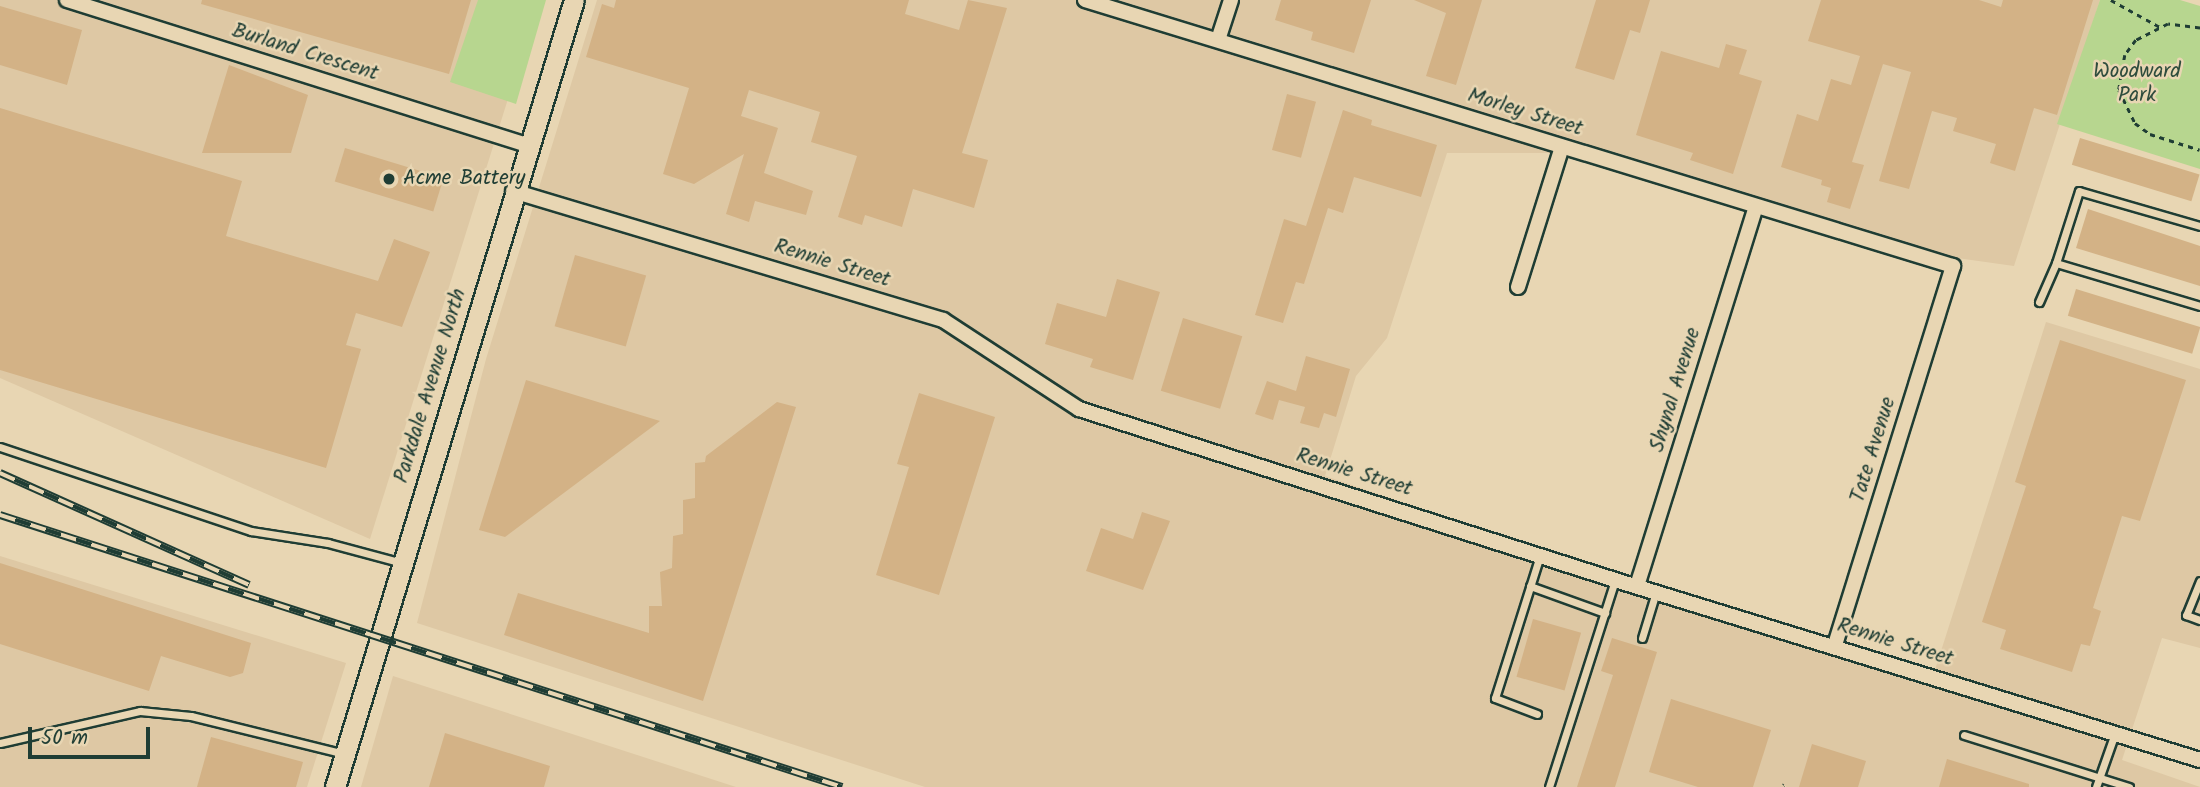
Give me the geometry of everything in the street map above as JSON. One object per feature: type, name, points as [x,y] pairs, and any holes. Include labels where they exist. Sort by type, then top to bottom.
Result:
[{"type":"main road","name":"Parkdale Avenue North","points":[[335,787],[513,191],[530,146],[574,0]]},
{"type":"street","name":"Burland Crescent","points":[[67,0],[530,146]]},
{"type":"street","name":"Morley Street","points":[[1085,0],[1953,266]]},
{"type":"street","points":[[1218,40],[1231,0]]},
{"type":"street","points":[[1518,287],[1562,147]]},
{"type":"street","name":"Rennie Street","points":[[513,191],[943,320],[1079,409],[1615,580],[2200,760]]},
{"type":"street","name":"Shynal Avenue","points":[[1637,586],[1756,207]]},
{"type":"street","name":"Tate Avenue","points":[[1835,646],[1953,266]]},
{"type":"lane","points":[[2039,302],[2056,263],[2079,191],[2200,226]]},
{"type":"lane","points":[[2056,263],[2200,306]]},
{"type":"lane","points":[[0,447],[251,531],[328,543],[402,564]]},
{"type":"lane","points":[[1537,714],[1495,698],[1540,555]]},
{"type":"lane","points":[[1549,787],[1615,580]]},
{"type":"lane","points":[[2200,582],[2186,615],[2200,620]]},
{"type":"lane","points":[[1530,586],[1605,612]]},
{"type":"lane","points":[[1642,638],[1656,592]]},
{"type":"lane","points":[[0,743],[140,711],[191,716],[345,755]]},
{"type":"lane","points":[[2096,787],[2115,733]]},
{"type":"lane","points":[[1964,735],[2129,787]]},
{"type":"path","points":[[2111,0],[2160,27],[2200,28]]},
{"type":"path","points":[[2160,27],[2136,40],[2126,55],[2119,90],[2125,108],[2150,134],[2200,150]]},
{"type":"shaded area","points":[[0,0],[539,0],[370,539],[0,378]]},
{"type":"shaded area","points":[[597,0],[2100,0],[2014,266],[1957,258],[1589,153],[1447,153],[1387,338],[1356,376],[1325,476],[1639,582],[1824,654],[1934,673],[2046,322],[2200,369],[2200,648],[2162,638],[2122,760],[2200,787],[925,787],[417,623],[486,359]]},
{"type":"shaded area","points":[[0,556],[346,663],[307,787],[0,787]]},
{"type":"shaded area","points":[[393,676],[736,787],[361,787]]},
{"type":"green space","points":[[478,0],[546,0],[516,104],[450,82]]},
{"type":"green space","name":"Woodward Park","points":[[2100,0],[2180,0],[2200,6],[2200,169],[2057,124]]},
{"type":"building","points":[[202,0],[471,0],[449,74],[201,4]]},
{"type":"building","points":[[616,0],[909,0],[905,14],[959,30],[968,0],[1007,8],[962,153],[988,160],[974,208],[913,189],[902,227],[865,215],[862,225],[838,217],[857,156],[811,142],[820,112],[749,90],[741,116],[778,128],[764,173],[813,191],[806,215],[755,201],[749,222],[726,214],[744,154],[694,184],[663,174],[689,88],[586,57],[602,4],[614,8]]},
{"type":"building","points":[[1281,0],[1371,0],[1354,53],[1311,40],[1313,32],[1275,20]]},
{"type":"building","points":[[1414,0],[1482,0],[1456,85],[1426,76],[1446,13]]},
{"type":"building","points":[[1596,0],[1650,0],[1640,33],[1630,30],[1614,80],[1575,68]]},
{"type":"building","points":[[1821,0],[1979,0],[2001,7],[2003,0],[2093,0],[2057,115],[2034,108],[2015,171],[1990,163],[1996,144],[1953,131],[1957,118],[1932,111],[1909,189],[1879,181],[1911,72],[1883,64],[1852,162],[1864,165],[1850,209],[1827,202],[1831,188],[1821,185],[1822,180],[1781,167],[1797,114],[1818,121],[1831,79],[1851,85],[1860,56],[1808,41]]},
{"type":"building","points":[[0,6],[82,30],[67,85],[0,65]]},
{"type":"building","points":[[1726,44],[1747,50],[1739,74],[1762,81],[1733,174],[1690,160],[1693,153],[1636,135],[1661,51],[1719,68]]},
{"type":"building","points":[[229,65],[308,95],[291,153],[202,153]]},
{"type":"building","points":[[1287,94],[1316,102],[1301,158],[1272,150]]},
{"type":"building","points":[[0,108],[242,181],[226,236],[378,281],[394,239],[430,252],[402,327],[356,313],[346,345],[361,349],[326,468],[0,370]]},
{"type":"building","points":[[1343,110],[1372,120],[1371,125],[1437,145],[1421,197],[1354,177],[1343,213],[1328,208],[1304,284],[1296,282],[1283,323],[1255,315],[1284,219],[1306,226]]},
{"type":"building","points":[[2080,138],[2200,175],[2191,201],[2072,165]]},
{"type":"building","name":"Acme Battery","points":[[345,148],[443,178],[433,212],[335,181]]},
{"type":"building","points":[[2088,209],[2200,246],[2200,286],[2076,248]]},
{"type":"building","points":[[575,255],[646,275],[626,347],[555,326]]},
{"type":"building","points":[[1117,279],[1160,292],[1133,380],[1090,367],[1093,359],[1045,344],[1057,303],[1106,317]]},
{"type":"building","points":[[2076,289],[2200,327],[2192,354],[2068,316]]},
{"type":"building","points":[[1183,318],[1242,336],[1220,409],[1161,391]]},
{"type":"building","points":[[2060,340],[2186,380],[2140,521],[2122,516],[2093,608],[2101,611],[2090,646],[2081,644],[2072,672],[2000,649],[2006,630],[1982,622],[2026,486],[2015,482]]},
{"type":"building","points":[[1306,356],[1350,369],[1336,417],[1324,413],[1319,428],[1300,423],[1305,407],[1279,400],[1273,420],[1255,414],[1267,381],[1296,391]]},
{"type":"building","points":[[526,380],[660,421],[505,537],[479,530]]},
{"type":"building","points":[[919,393],[995,417],[939,595],[876,575],[909,467],[897,464]]},
{"type":"building","points":[[777,402],[796,407],[703,701],[504,635],[518,593],[649,633],[649,606],[662,606],[660,572],[672,568],[673,536],[683,534],[683,500],[695,498],[695,463],[705,462],[706,456]]},
{"type":"building","points":[[1142,512],[1170,521],[1143,590],[1086,571],[1101,528],[1133,539]]},
{"type":"building","points":[[0,563],[251,643],[243,673],[230,677],[161,656],[149,691],[0,644]]},
{"type":"building","points":[[1533,619],[1581,633],[1565,690],[1516,677]]},
{"type":"building","points":[[1612,638],[1657,652],[1615,787],[1577,787],[1613,675],[1601,671]]},
{"type":"building","points":[[1671,699],[1771,730],[1753,787],[1698,787],[1649,772]]},
{"type":"building","points":[[445,733],[550,766],[544,787],[429,787]]},
{"type":"building","points":[[211,737],[303,762],[296,787],[197,787]]},
{"type":"building","points":[[1812,744],[1866,761],[1858,787],[1799,787]]},
{"type":"building","points":[[1947,759],[2029,784],[2029,787],[1939,787]]},
{"type":"railway","points":[[0,473],[249,585]]},
{"type":"railway","points":[[0,515],[842,787]]},
{"type":"place","name":"Acme Battery","points":[[389,179]]}]
